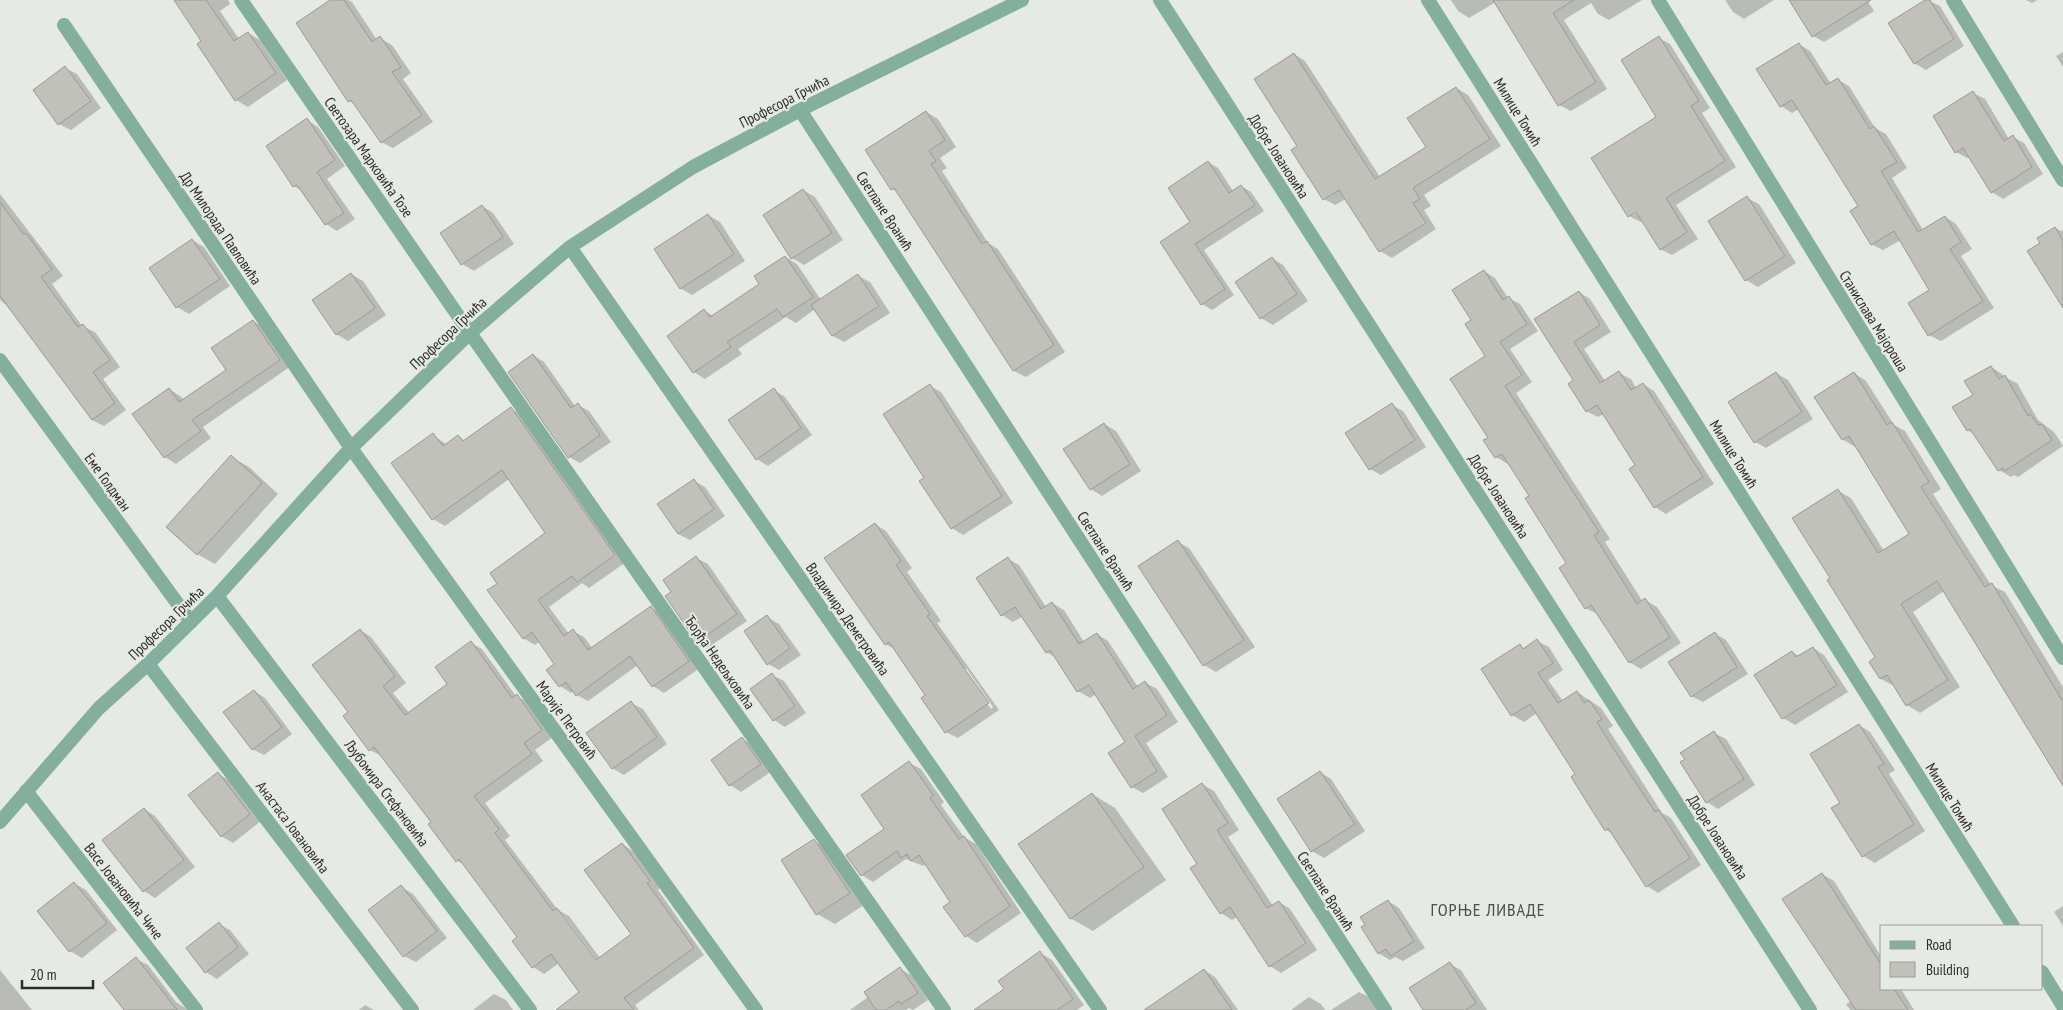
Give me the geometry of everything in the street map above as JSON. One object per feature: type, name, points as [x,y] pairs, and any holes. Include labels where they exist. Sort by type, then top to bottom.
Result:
[{"type":"street","name":"Светозара Марковића Тозе","points":[[241,0],[470,333]]},
{"type":"street","name":"Професора Грчића","points":[[0,822],[99,708],[148,664],[217,596],[352,448],[470,333],[570,247],[693,167],[800,110],[1022,0]]},
{"type":"street","name":"Добре Јовановића","points":[[1160,0],[1810,1010]]},
{"type":"street","name":"Милице Томић","points":[[1428,0],[2012,925]]},
{"type":"street","name":"Станислава Мајороша","points":[[1658,0],[2063,658]]},
{"type":"street","points":[[1953,0],[2063,180]]},
{"type":"street","name":"Др Милорада Павловића","points":[[64,25],[352,448]]},
{"type":"street","name":"Светлане Вранић","points":[[800,110],[1385,1010]]},
{"type":"street","name":"Владимира Деметровића","points":[[570,247],[1100,1010]]},
{"type":"street","name":"Ђорђа Недељковића","points":[[470,333],[944,1010]]},
{"type":"street","name":"Еме Голдман","points":[[0,360],[191,622]]},
{"type":"street","name":"Марије Петровић","points":[[352,448],[756,1010]]},
{"type":"street","name":"Љубомира Стефановића","points":[[217,596],[530,1010]]},
{"type":"street","name":"Анастаса Јовановића","points":[[148,664],[412,1010]]},
{"type":"street","name":"Васе Јовановића Чиче","points":[[26,791],[196,1010]]},
{"type":"street","points":[[2043,974],[2063,1006]]},
{"type":"building","points":[[174,0],[206,0],[234,41],[248,32],[276,73],[235,101],[197,44],[201,41]]},
{"type":"building","points":[[330,0],[344,0],[372,42],[380,36],[401,67],[392,72],[422,115],[381,143],[351,100],[348,102],[296,23]]},
{"type":"building","points":[[1493,0],[1574,0],[1553,13],[1596,82],[1558,106]]},
{"type":"building","points":[[1789,0],[1871,0],[1812,37]]},
{"type":"building","points":[[1925,0],[1930,0],[1954,39],[1914,64],[1888,23]]},
{"type":"building","points":[[1659,36],[1699,101],[1691,106],[1725,161],[1666,198],[1687,232],[1660,250],[1636,212],[1628,217],[1591,158],[1656,117],[1621,60]]},
{"type":"building","points":[[1799,43],[1826,85],[1838,78],[1870,129],[1874,126],[1897,162],[1881,171],[1918,232],[1945,216],[1961,242],[1950,249],[1983,301],[1928,336],[1908,303],[1929,290],[1894,231],[1871,245],[1850,211],[1858,206],[1792,100],[1780,107],[1756,69]]},
{"type":"building","points":[[1294,53],[1375,179],[1426,147],[1407,118],[1456,87],[1490,139],[1413,188],[1420,199],[1413,203],[1426,223],[1379,252],[1339,190],[1323,200],[1291,150],[1297,146],[1254,79]]},
{"type":"building","points":[[65,66],[91,101],[58,125],[33,90]]},
{"type":"building","points":[[1973,91],[2004,141],[2013,135],[2032,167],[1991,193],[1963,148],[1955,153],[1933,116]]},
{"type":"building","points":[[926,111],[945,140],[929,151],[936,161],[931,164],[982,244],[987,241],[1054,345],[1013,371],[894,188],[891,190],[865,150]]},
{"type":"building","points":[[307,118],[335,160],[317,172],[344,213],[325,225],[297,185],[293,187],[266,146]]},
{"type":"building","points":[[1208,161],[1229,193],[1241,185],[1255,205],[1195,244],[1225,289],[1201,305],[1160,242],[1190,222],[1168,188]]},
{"type":"building","points":[[803,189],[832,233],[791,259],[763,215]]},
{"type":"building","points":[[1747,196],[1785,256],[1745,281],[1708,221]]},
{"type":"building","points":[[0,202],[24,235],[26,233],[52,269],[41,277],[78,327],[83,324],[110,360],[93,372],[115,403],[92,420],[0,296]]},
{"type":"building","points":[[482,205],[503,237],[461,265],[440,233]]},
{"type":"building","points":[[708,214],[734,254],[680,289],[654,249]]},
{"type":"building","points":[[2055,227],[2063,241],[2063,308],[2027,251],[2040,243],[2037,238]]},
{"type":"building","points":[[192,239],[220,279],[176,308],[149,268]]},
{"type":"building","points":[[785,256],[813,297],[783,317],[777,309],[727,342],[731,347],[693,373],[667,336],[704,309],[710,317],[759,284],[754,276]]},
{"type":"building","points":[[1272,257],[1297,294],[1260,319],[1235,282]]},
{"type":"building","points":[[1484,270],[1503,300],[1509,296],[1527,324],[1500,342],[1522,375],[1505,386],[1599,532],[1594,535],[1637,604],[1645,598],[1670,637],[1629,663],[1591,605],[1585,609],[1559,568],[1566,563],[1525,498],[1529,496],[1502,454],[1495,458],[1483,440],[1488,438],[1450,379],[1485,356],[1465,324],[1471,320],[1452,290]]},
{"type":"building","points":[[351,273],[375,308],[336,335],[312,300]]},
{"type":"building","points":[[858,274],[879,306],[832,336],[811,305]]},
{"type":"building","points":[[1579,291],[1600,325],[1574,342],[1600,383],[1619,371],[1631,390],[1643,383],[1703,477],[1654,508],[1629,469],[1635,465],[1597,405],[1586,412],[1568,384],[1573,380],[1534,319]]},
{"type":"building","points":[[253,320],[280,360],[192,420],[201,431],[164,458],[132,414],[169,388],[179,402],[226,370],[211,348]]},
{"type":"building","points":[[533,354],[571,408],[578,403],[600,435],[568,458],[508,372]]},
{"type":"building","points":[[1991,366],[1999,379],[2005,375],[2028,416],[2030,414],[2038,425],[2042,424],[2052,440],[2005,471],[2003,468],[1998,471],[1970,429],[1967,431],[1952,407],[1973,395],[1964,381]]},
{"type":"building","points":[[1776,372],[1802,412],[1754,443],[1728,402]]},
{"type":"building","points":[[1854,372],[1887,425],[1892,422],[1899,433],[1929,482],[1921,487],[1985,587],[1992,583],[2063,702],[2063,786],[1937,581],[1901,604],[1948,680],[1906,706],[1887,675],[1880,679],[1869,662],[1875,657],[1827,580],[1830,578],[1792,518],[1838,489],[1878,553],[1909,534],[1849,436],[1842,440],[1814,397]]},
{"type":"building","points":[[930,384],[1002,496],[951,529],[919,481],[924,478],[883,414]]},
{"type":"building","points":[[774,388],[801,428],[756,460],[728,420]]},
{"type":"building","points":[[1392,403],[1415,440],[1369,470],[1345,433]]},
{"type":"building","points":[[511,407],[615,555],[577,582],[572,576],[538,600],[564,636],[573,629],[588,650],[651,606],[689,661],[652,687],[630,656],[576,696],[566,682],[559,687],[546,670],[554,664],[532,632],[523,639],[487,590],[497,584],[490,573],[545,533],[502,470],[432,520],[391,463],[433,433],[443,446],[458,435],[463,441]]},
{"type":"building","points":[[1104,423],[1130,464],[1090,490],[1063,449]]},
{"type":"building","points":[[231,455],[262,483],[197,555],[166,527]]},
{"type":"building","points":[[694,479],[714,509],[678,534],[657,504]]},
{"type":"building","points":[[875,523],[901,561],[896,565],[930,614],[927,616],[989,703],[945,733],[921,698],[925,695],[889,642],[885,645],[824,558]]},
{"type":"building","points":[[1178,540],[1244,640],[1203,666],[1138,566]]},
{"type":"building","points":[[696,556],[737,614],[697,642],[665,596],[671,592],[663,580]]},
{"type":"building","points":[[1008,557],[1041,609],[1052,602],[1079,644],[1097,633],[1133,689],[1145,681],[1167,715],[1135,736],[1157,771],[1131,788],[1108,753],[1125,742],[1089,685],[1077,692],[1050,650],[1046,653],[1015,607],[1001,616],[976,578]]},
{"type":"building","points":[[767,615],[790,648],[767,665],[744,631]]},
{"type":"building","points":[[360,629],[395,676],[383,686],[405,715],[447,684],[435,667],[471,641],[512,698],[517,694],[542,730],[524,743],[532,754],[474,796],[499,829],[495,833],[553,911],[557,908],[596,960],[631,934],[584,870],[622,843],[650,881],[647,883],[694,948],[624,998],[634,1010],[556,1010],[579,992],[551,954],[532,968],[512,941],[517,937],[459,859],[456,862],[428,824],[431,822],[374,747],[369,751],[343,716],[348,712],[312,665]]},
{"type":"building","points":[[1715,632],[1737,667],[1691,697],[1668,662]]},
{"type":"building","points":[[1537,639],[1553,663],[1538,673],[1558,703],[1577,691],[1584,703],[1589,700],[1602,719],[1597,722],[1613,748],[1655,812],[1659,810],[1690,858],[1646,887],[1608,828],[1605,831],[1571,777],[1575,774],[1530,704],[1511,716],[1481,669],[1520,644],[1523,649]]},
{"type":"building","points":[[1813,647],[1837,685],[1782,719],[1754,675],[1792,651],[1796,657]]},
{"type":"building","points":[[772,673],[795,706],[773,721],[750,689]]},
{"type":"building","points":[[254,690],[282,727],[252,750],[223,712]]},
{"type":"building","points":[[631,701],[657,737],[612,769],[586,733]]},
{"type":"building","points":[[1859,724],[1884,764],[1878,767],[1914,824],[1862,857],[1831,808],[1840,803],[1810,754]]},
{"type":"building","points":[[1714,731],[1744,779],[1706,803],[1680,762],[1685,759],[1680,753]]},
{"type":"building","points":[[742,737],[761,764],[729,786],[711,760]]},
{"type":"building","points":[[909,761],[933,795],[930,798],[959,839],[964,836],[1010,906],[965,937],[943,907],[950,902],[919,855],[911,861],[907,854],[901,858],[897,851],[861,876],[846,855],[884,829],[861,795]]},
{"type":"building","points":[[1320,771],[1355,824],[1311,852],[1277,799]]},
{"type":"building","points":[[218,772],[250,814],[221,837],[188,795]]},
{"type":"building","points":[[1202,783],[1228,823],[1217,830],[1267,908],[1279,901],[1306,943],[1269,967],[1230,907],[1220,914],[1190,868],[1197,864],[1162,809]]},
{"type":"building","points":[[1092,793],[1144,867],[1070,919],[1018,844]]},
{"type":"building","points":[[144,808],[184,860],[143,892],[102,840]]},
{"type":"building","points":[[814,839],[850,893],[816,915],[781,860]]},
{"type":"building","points":[[1822,873],[1880,963],[1880,990],[1895,990],[1908,1010],[1856,1010],[1782,899]]},
{"type":"building","points":[[74,882],[107,923],[69,952],[37,911]]},
{"type":"building","points":[[401,885],[437,931],[403,957],[368,910]]},
{"type":"building","points":[[1388,900],[1414,941],[1391,956],[1386,949],[1378,954],[1361,927],[1365,925],[1360,917]]},
{"type":"building","points":[[219,922],[238,947],[205,973],[186,948]]},
{"type":"building","points":[[1040,951],[1073,999],[1057,1010],[974,1010],[1004,989],[998,981]]},
{"type":"building","points":[[136,957],[177,1010],[124,1010],[103,983]]},
{"type":"building","points":[[1450,962],[1476,1003],[1466,1010],[1423,1010],[1409,988]]},
{"type":"building","points":[[900,967],[918,993],[901,1004],[899,1001],[886,1010],[876,1010],[864,992]]},
{"type":"building","points":[[1204,969],[1232,1010],[1144,1010]]},
{"type":"district","name":"ГОРЊЕ ЛИВАДЕ","points":[[1488,909]]}]
